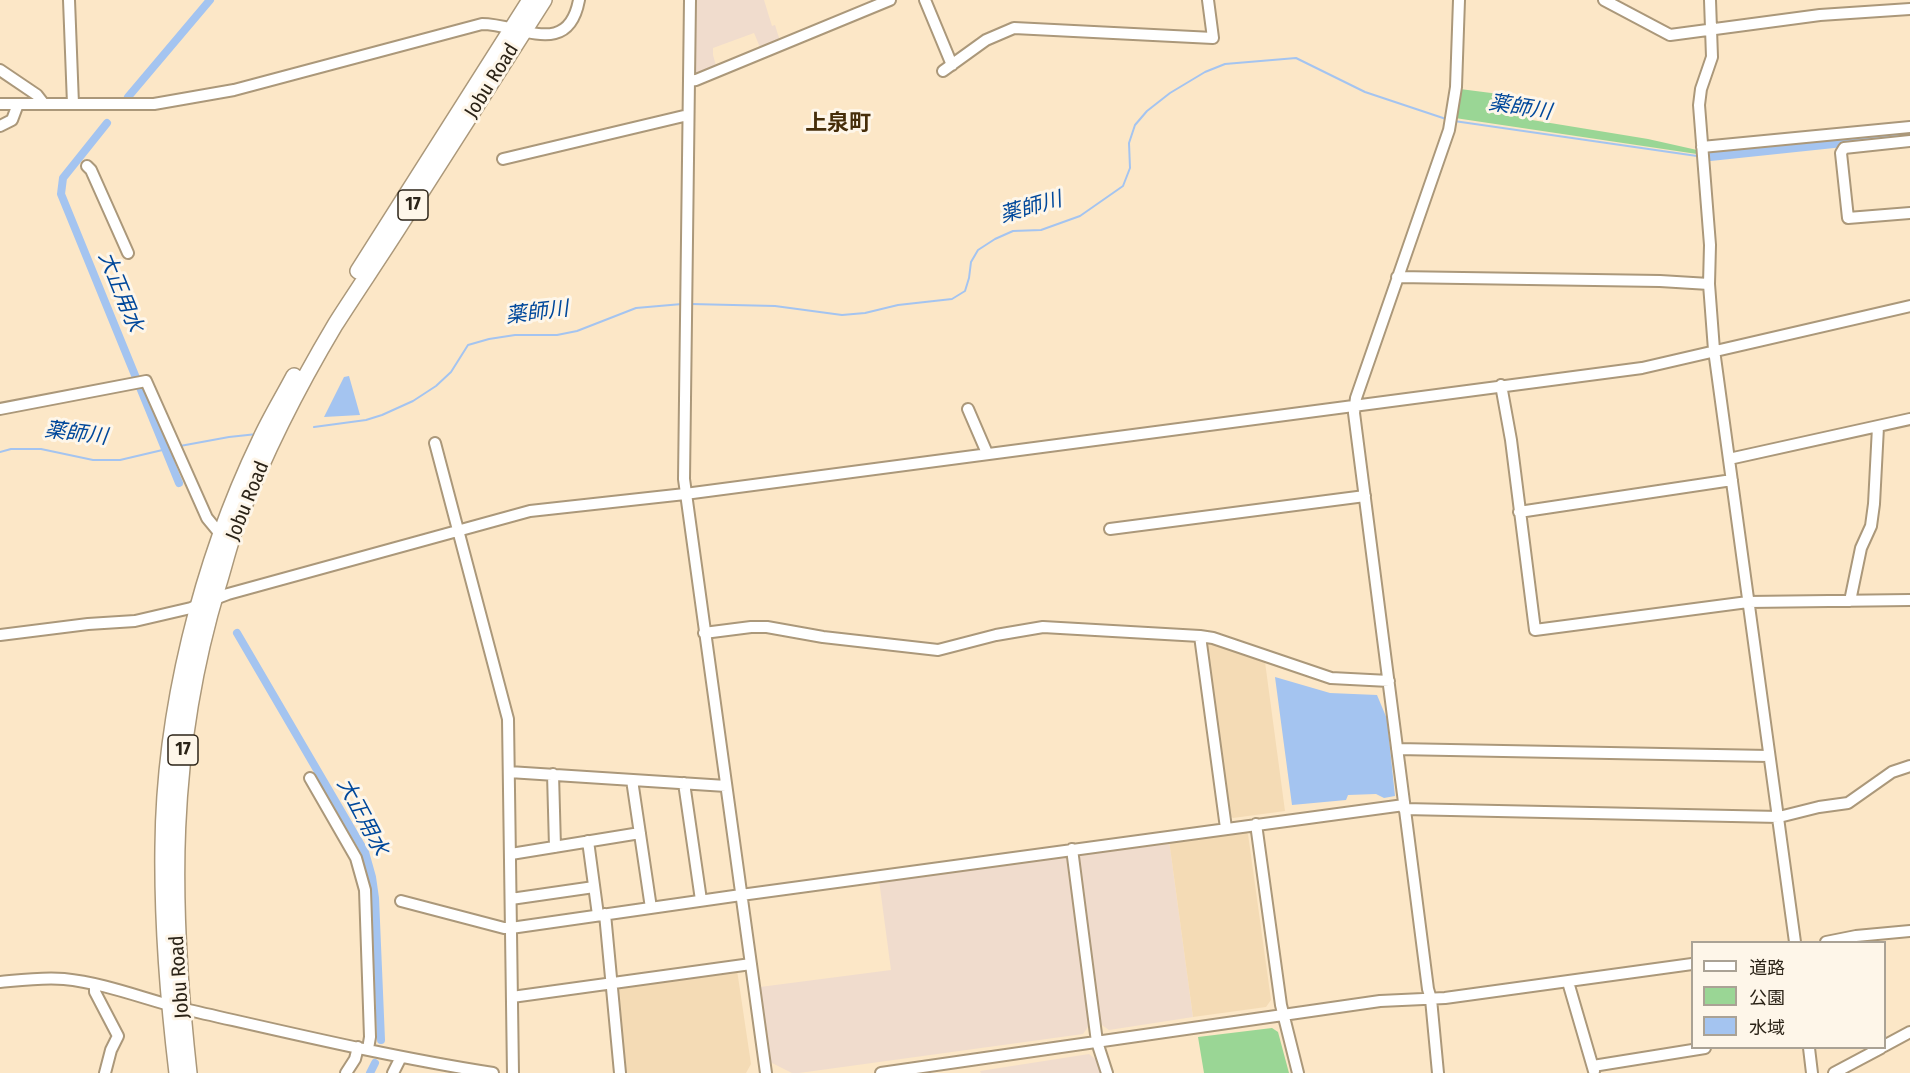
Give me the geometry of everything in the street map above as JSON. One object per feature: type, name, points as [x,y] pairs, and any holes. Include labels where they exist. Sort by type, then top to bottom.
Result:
[{"type":"highway","name":"Jobu Road","points":[[518,29],[530,0]]},
{"type":"highway","name":"Jobu Road","points":[[189,1073],[176,1006],[164,922],[163,845],[168,775],[178,700],[200,604],[221,535],[266,441],[341,297],[518,29],[544,0]]},
{"type":"highway","name":"Jobu Road","points":[[177,1073],[178,794],[188,713],[214,598],[266,441]]},
{"type":"street","points":[[69,0],[73,104]]},
{"type":"street","points":[[0,104],[154,104],[196,98],[245,88],[482,24],[546,35],[563,30],[574,20],[579,0]]},
{"type":"street","points":[[690,0],[684,400],[685,494],[766,1073]]},
{"type":"street","points":[[689,81],[890,0]]},
{"type":"street","points":[[925,0],[947,68],[986,40],[1014,28],[1213,38],[1208,0]]},
{"type":"street","points":[[1438,1073],[1431,999],[1404,807],[1354,406],[1449,130],[1456,87],[1459,0]]},
{"type":"street","points":[[1604,0],[1670,35],[1822,15],[1910,9]]},
{"type":"street","points":[[1710,0],[1712,57],[1699,99],[1710,245],[1709,284],[1714,350],[1795,941]]},
{"type":"street","points":[[0,70],[38,95],[44,104]]},
{"type":"street","points":[[0,126],[12,120],[18,104]]},
{"type":"street","points":[[503,159],[688,115]]},
{"type":"street","points":[[1702,147],[1910,128]]},
{"type":"street","points":[[1910,141],[1844,148],[1841,153],[1848,218],[1910,213]]},
{"type":"street","points":[[87,166],[91,170],[128,253]]},
{"type":"street","points":[[1397,277],[1660,281],[1709,284]]},
{"type":"street","points":[[0,635],[88,624],[135,621],[530,511],[685,494],[1642,368],[1910,306]]},
{"type":"street","points":[[0,409],[146,381],[210,524],[221,535]]},
{"type":"street","points":[[1501,385],[1511,440],[1535,630],[1748,602],[1910,600]]},
{"type":"street","points":[[968,409],[987,453]]},
{"type":"street","points":[[1730,459],[1910,419]]},
{"type":"street","points":[[1850,601],[1861,548],[1871,526],[1878,427]]},
{"type":"street","points":[[435,443],[508,719],[513,1073]]},
{"type":"street","points":[[1519,512],[1732,480]]},
{"type":"street","points":[[1110,529],[1365,496]]},
{"type":"street","points":[[704,633],[767,627],[823,637],[938,650],[996,635],[1043,627],[1200,636],[1213,638],[1331,678],[1389,681]]},
{"type":"street","points":[[1200,636],[1226,828]]},
{"type":"street","points":[[1397,748],[1769,756]]},
{"type":"street","points":[[401,901],[511,928],[741,894],[1226,828],[1404,807],[1779,817],[1819,807],[1848,803],[1892,772],[1909,768]]},
{"type":"street","points":[[509,772],[726,786]]},
{"type":"street","points":[[553,774],[555,847]]},
{"type":"street","points":[[310,778],[351,849],[358,865],[364,890],[370,1037],[346,1073]]},
{"type":"street","points":[[632,780],[651,908]]},
{"type":"street","points":[[684,783],[701,900]]},
{"type":"street","points":[[1256,824],[1283,1015],[1298,1073]]},
{"type":"street","points":[[511,854],[640,833]]},
{"type":"street","points":[[588,841],[611,984],[620,1073]]},
{"type":"street","points":[[1072,849],[1097,1042],[1107,1073]]},
{"type":"street","points":[[511,899],[594,887]]},
{"type":"street","points":[[1831,941],[1856,936],[1910,932]]},
{"type":"street","points":[[512,997],[751,964]]},
{"type":"street","points":[[881,1073],[1380,1001],[1431,999],[1691,964]]},
{"type":"street","points":[[0,982],[63,979],[401,1057],[493,1073]]},
{"type":"street","points":[[1568,982],[1594,1070],[1695,1049]]},
{"type":"street","points":[[95,985],[95,992],[118,1036],[111,1050],[105,1073]]},
{"type":"street","points":[[1886,1044],[1910,1032]]},
{"type":"street","points":[[1809,1049],[1812,1073]]},
{"type":"street","points":[[1834,1073],[1878,1049]]},
{"type":"street","points":[[393,1073],[401,1057]]},
{"type":"shaded area","points":[[694,0],[764,0],[772,26],[775,25],[781,44],[762,52],[754,33],[713,48],[717,69],[693,79]]},
{"type":"shaded area","points":[[1209,642],[1265,662],[1285,811],[1233,818],[1229,815],[1205,646]]},
{"type":"shaded area","points":[[1244,831],[1248,834],[1271,1000],[1266,1007],[1193,1017],[1169,840]]},
{"type":"shaded area","points":[[1169,840],[1193,1017],[1109,1030],[1099,1023],[1078,857],[1081,852]]},
{"type":"shaded area","points":[[1063,854],[1068,858],[1090,1024],[1083,1034],[799,1073],[792,1073],[770,1062],[760,987],[891,970],[879,880]]},
{"type":"shaded area","points":[[737,970],[751,1064],[746,1073],[624,1073],[617,991],[620,986]]},
{"type":"shaded area","points":[[1089,1054],[1098,1061],[1102,1073],[981,1073],[980,1071]]},
{"type":"green space","points":[[1460,89],[1499,94],[1532,120],[1648,139],[1697,150],[1697,154],[1455,118]]},
{"type":"green space","points":[[1272,1028],[1278,1032],[1289,1073],[1204,1073],[1198,1037]]},
{"type":"water","points":[[349,376],[360,415],[324,417],[344,377]]},
{"type":"water","points":[[1275,677],[1330,693],[1377,695],[1387,719],[1395,796],[1384,798],[1376,794],[1348,795],[1346,800],[1292,805]]},
{"type":"waterway","name":"大正用水","points":[[128,97],[210,0]]},
{"type":"waterway","name":"薬師川","points":[[691,304],[775,306],[842,315],[865,313],[898,305],[952,299],[965,291],[971,262],[978,250],[1013,231],[1041,230],[1080,216],[1123,186],[1130,168],[1129,143],[1135,125],[1147,111],[1170,93],[1205,72],[1225,64],[1296,58],[1365,92],[1446,119]]},
{"type":"waterway","name":"薬師川","points":[[1454,121],[1697,156]]},
{"type":"waterway","name":"大正用水","points":[[107,123],[63,178],[61,194],[179,483]]},
{"type":"waterway","name":"薬師川","points":[[1710,154],[1910,133]]},
{"type":"waterway","name":"薬師川","points":[[314,427],[366,420],[413,401],[436,386],[451,372],[468,345],[515,335],[557,335],[577,331],[636,308],[682,304]]},
{"type":"waterway","name":"薬師川","points":[[180,446],[257,434]]},
{"type":"waterway","name":"薬師川","points":[[0,452],[11,449],[41,449],[93,460],[120,460],[171,448]]},
{"type":"waterway","name":"大正用水","points":[[237,633],[365,852],[375,898],[381,1040]]},
{"type":"waterway","name":"大正用水","points":[[370,1073],[375,1063]]},
{"type":"district","name":"上泉町","points":[[838,124]]}]
